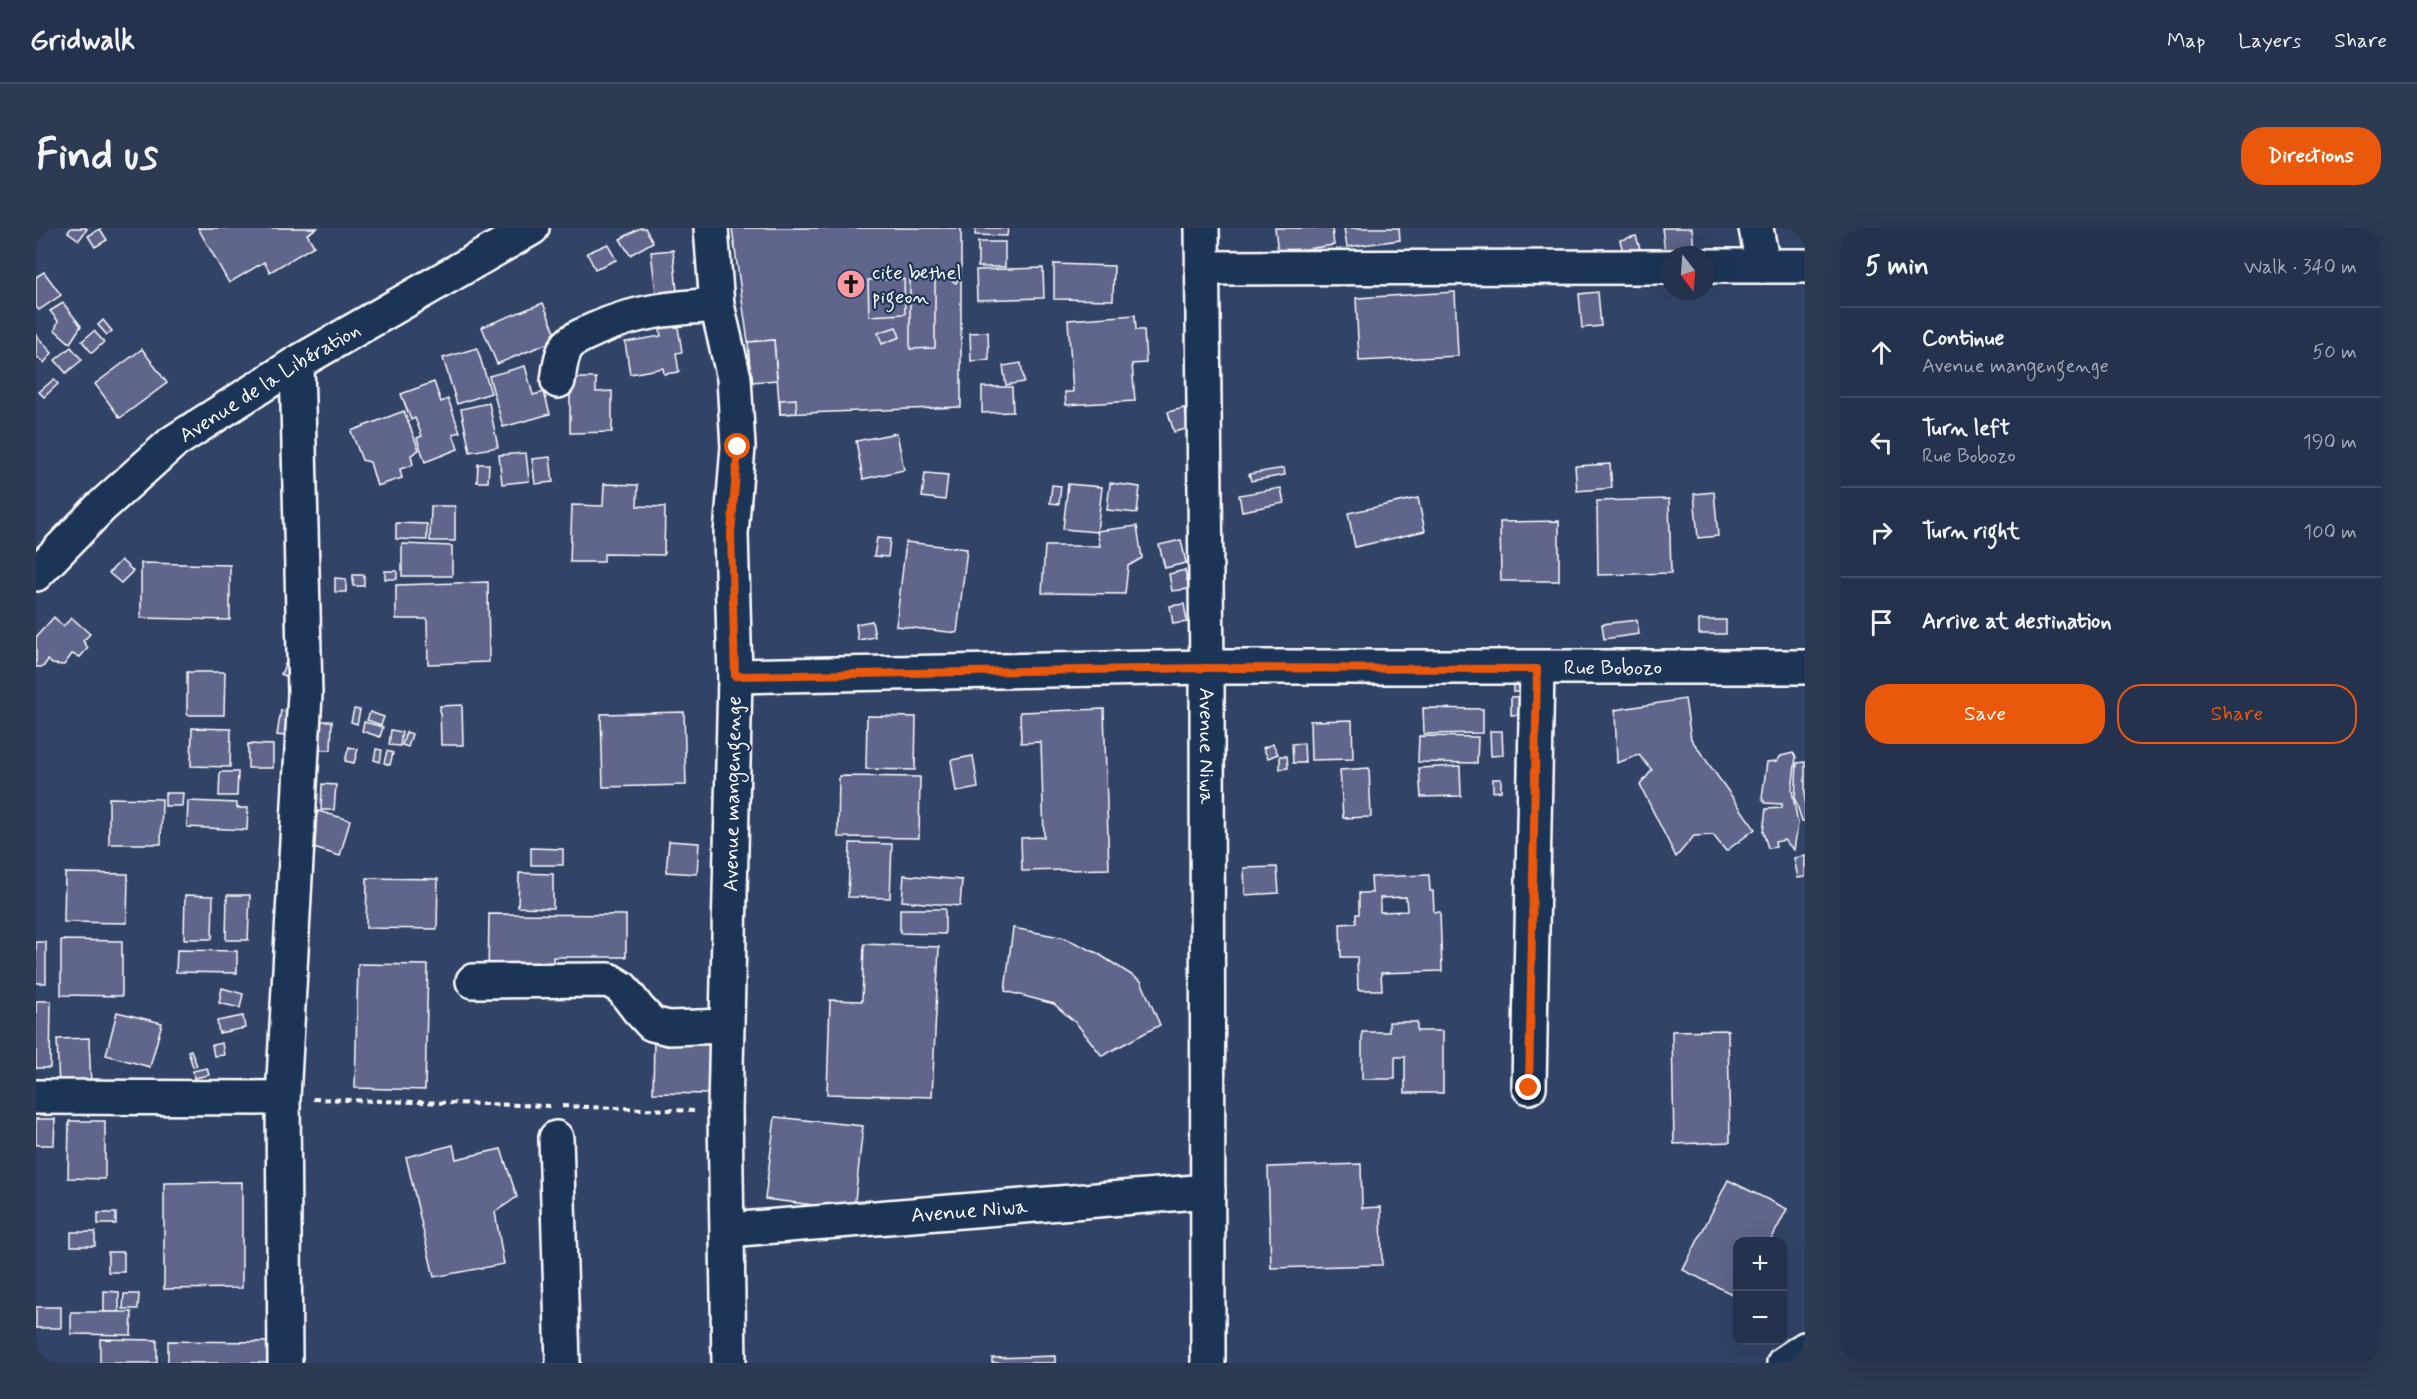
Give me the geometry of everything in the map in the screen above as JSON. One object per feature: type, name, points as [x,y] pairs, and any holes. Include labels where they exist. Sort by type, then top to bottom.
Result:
[{"type":"main road","name":"Avenue de la Libération","points":[[39,564],[172,443],[297,363],[532,228]]},
{"type":"main road","name":"Avenue mangengenge","points":[[711,228],[717,304],[734,378],[738,447],[731,534],[735,676],[725,1112],[729,1363]]},
{"type":"main road","name":"Avenue Niwa","points":[[1202,228],[1207,668],[1208,1363]]},
{"type":"main road","points":[[1756,228],[1764,266]]},
{"type":"main road","points":[[1715,266],[1805,266]]},
{"type":"main road","points":[[1202,268],[1661,267]]},
{"type":"main road","points":[[558,381],[562,358],[568,345],[586,333],[624,317],[664,308],[717,304]]},
{"type":"main road","points":[[285,1363],[283,1098],[305,694],[297,363]]},
{"type":"main road","name":"Rue Bobozo","points":[[735,676],[1207,668],[1805,667]]},
{"type":"main road","points":[[1529,1088],[1537,669]]},
{"type":"main road","points":[[473,981],[609,980],[622,988],[652,1024],[669,1028],[727,1026]]},
{"type":"main road","points":[[36,1097],[283,1098]]},
{"type":"main road","points":[[556,1138],[563,1363]]},
{"type":"main road","name":"Avenue Niwa","points":[[728,1230],[1208,1191]]},
{"type":"main road","points":[[1784,1363],[1805,1349]]},
{"type":"path","points":[[283,1098],[725,1112]]},
{"type":"building","points":[[71,228],[87,229],[79,240],[68,232]]},
{"type":"building","points":[[198,228],[317,228],[307,234],[314,246],[270,272],[264,262],[229,283]]},
{"type":"building","points":[[640,228],[645,228],[653,242],[630,255],[620,239]]},
{"type":"building","name":"cite bethel pigeon","points":[[732,228],[961,228],[961,407],[780,414],[774,340],[748,342]]},
{"type":"building","points":[[976,228],[1008,228],[1007,236],[975,235]]},
{"type":"building","points":[[1275,228],[1332,228],[1334,245],[1278,253]]},
{"type":"building","points":[[1344,228],[1399,228],[1400,240],[1347,247]]},
{"type":"building","points":[[1662,228],[1692,228],[1694,246],[1664,246]]},
{"type":"building","points":[[100,229],[107,240],[95,247],[88,236]]},
{"type":"building","points":[[1636,236],[1641,252],[1624,256],[1620,240]]},
{"type":"building","points":[[978,242],[1005,242],[1005,267],[978,267]]},
{"type":"building","points":[[608,244],[616,260],[595,269],[587,253]]},
{"type":"building","points":[[673,250],[677,291],[656,293],[651,252]]},
{"type":"building","points":[[1054,264],[1114,266],[1113,300],[1054,299]]},
{"type":"building","points":[[1043,268],[1044,298],[977,300],[976,270]]},
{"type":"building","points":[[44,272],[61,295],[39,310],[36,307],[36,277]]},
{"type":"building","points":[[950,272],[959,277],[956,283],[947,278]]},
{"type":"building","points":[[904,279],[905,314],[869,316],[868,280]]},
{"type":"building","points":[[910,280],[935,280],[935,348],[910,349]]},
{"type":"building","points":[[1455,292],[1458,356],[1359,361],[1356,298]]},
{"type":"building","points":[[1598,292],[1601,326],[1582,328],[1579,294]]},
{"type":"building","points":[[63,303],[81,326],[70,343],[55,330],[58,321],[50,311]]},
{"type":"building","points":[[543,303],[558,339],[497,364],[482,327]]},
{"type":"building","points":[[1135,315],[1136,330],[1144,330],[1146,363],[1132,364],[1135,401],[1066,405],[1065,392],[1073,392],[1068,320]]},
{"type":"building","points":[[103,320],[112,331],[107,335],[98,325]]},
{"type":"building","points":[[677,321],[682,352],[676,353],[679,372],[664,374],[663,368],[630,374],[625,342],[661,336],[659,324]]},
{"type":"building","points":[[896,327],[900,337],[882,344],[878,333]]},
{"type":"building","points":[[94,331],[104,342],[92,353],[82,341]]},
{"type":"building","points":[[988,332],[989,360],[971,361],[970,333]]},
{"type":"building","points":[[36,335],[52,353],[44,363],[36,356]]},
{"type":"building","points":[[774,340],[777,380],[751,382],[748,342]]},
{"type":"building","points":[[71,347],[82,360],[66,373],[55,360]]},
{"type":"building","points":[[477,348],[491,393],[457,404],[443,358]]},
{"type":"building","points":[[142,349],[167,383],[120,418],[95,384]]},
{"type":"building","points":[[1021,363],[1024,382],[1006,385],[1003,366]]},
{"type":"building","points":[[525,366],[533,395],[544,392],[550,414],[503,427],[489,376]]},
{"type":"building","points":[[570,378],[596,378],[596,392],[612,391],[612,432],[570,433]]},
{"type":"building","points":[[54,379],[58,384],[44,397],[39,392]]},
{"type":"building","points":[[434,382],[441,402],[448,399],[460,432],[453,434],[458,449],[425,462],[417,438],[422,436],[415,418],[411,420],[401,394]]},
{"type":"building","points":[[982,387],[1012,387],[1013,412],[982,413]]},
{"type":"building","points":[[796,399],[797,413],[780,414],[780,400]]},
{"type":"building","points":[[489,403],[498,447],[470,452],[461,409]]},
{"type":"building","points":[[1184,408],[1190,428],[1174,432],[1168,412]]},
{"type":"building","points":[[404,411],[419,450],[411,455],[413,465],[400,469],[402,478],[377,486],[370,462],[362,460],[351,431]]},
{"type":"building","points":[[897,433],[904,470],[863,479],[856,441]]},
{"type":"building","points":[[526,453],[529,481],[502,484],[499,455]]},
{"type":"building","points":[[550,457],[553,482],[535,484],[532,459]]},
{"type":"building","points":[[478,464],[489,464],[488,482],[477,482]]},
{"type":"building","points":[[1610,464],[1612,488],[1577,491],[1575,466]]},
{"type":"building","points":[[1284,468],[1285,475],[1251,481],[1249,474]]},
{"type":"building","points":[[925,473],[948,475],[945,500],[922,497]]},
{"type":"building","points":[[1110,483],[1140,487],[1137,513],[1107,510]]},
{"type":"building","points":[[604,484],[638,485],[637,506],[665,507],[664,555],[604,554],[604,562],[570,562],[572,505],[603,506]]},
{"type":"building","points":[[1068,484],[1102,487],[1097,532],[1063,529]]},
{"type":"building","points":[[1052,485],[1061,486],[1059,504],[1050,503]]},
{"type":"building","points":[[1281,488],[1284,503],[1242,511],[1239,495]]},
{"type":"building","points":[[1714,492],[1718,536],[1698,538],[1694,494]]},
{"type":"building","points":[[1418,498],[1425,531],[1355,547],[1348,513]]},
{"type":"building","points":[[1669,499],[1671,573],[1598,575],[1597,501]]},
{"type":"building","points":[[431,506],[455,506],[455,541],[430,541]]},
{"type":"building","points":[[1559,521],[1559,581],[1501,581],[1500,522]]},
{"type":"building","points":[[396,523],[427,524],[427,540],[396,539]]},
{"type":"building","points":[[1137,526],[1142,558],[1128,566],[1125,594],[1042,593],[1045,546],[1100,546],[1097,531]]},
{"type":"building","points":[[877,538],[890,539],[888,557],[874,556]]},
{"type":"building","points":[[1181,540],[1186,563],[1165,568],[1159,545]]},
{"type":"building","points":[[906,542],[967,549],[957,633],[896,626]]},
{"type":"building","points":[[402,544],[452,546],[452,576],[402,576]]},
{"type":"building","points":[[121,560],[133,571],[121,583],[109,573]]},
{"type":"building","points":[[141,563],[230,565],[230,620],[141,618]]},
{"type":"building","points":[[1185,570],[1189,589],[1172,591],[1169,574]]},
{"type":"building","points":[[385,571],[397,571],[397,579],[385,579]]},
{"type":"building","points":[[353,575],[364,575],[364,586],[353,586]]},
{"type":"building","points":[[335,578],[346,579],[346,592],[335,592]]},
{"type":"building","points":[[488,582],[489,662],[428,664],[427,619],[396,619],[396,585]]},
{"type":"building","points":[[1184,604],[1187,622],[1173,624],[1170,606]]},
{"type":"building","points":[[54,617],[63,626],[72,618],[90,634],[83,641],[88,648],[80,657],[72,654],[64,665],[52,664],[48,660],[43,667],[36,667],[36,637]]},
{"type":"building","points":[[1637,620],[1639,634],[1604,639],[1602,624]]},
{"type":"building","points":[[1699,620],[1726,620],[1726,634],[1699,634]]},
{"type":"building","points":[[872,621],[875,637],[858,640],[856,624]]},
{"type":"building","points":[[289,655],[293,679],[281,674]]},
{"type":"building","points":[[187,672],[225,672],[224,715],[187,715]]},
{"type":"building","points":[[1513,682],[1529,682],[1529,692],[1513,692]]},
{"type":"building","points":[[1528,696],[1529,714],[1511,715],[1511,697]]},
{"type":"building","points":[[1685,699],[1691,739],[1755,829],[1726,851],[1713,835],[1694,836],[1676,857],[1640,785],[1652,770],[1639,755],[1617,763],[1615,710]]},
{"type":"building","points":[[462,705],[463,745],[441,745],[440,706]]},
{"type":"building","points":[[1423,708],[1483,709],[1483,733],[1424,734]]},
{"type":"building","points":[[354,709],[360,710],[357,724],[351,722]]},
{"type":"building","points":[[1104,709],[1109,869],[1022,871],[1021,838],[1044,837],[1041,742],[1021,743],[1020,712]]},
{"type":"building","points":[[281,710],[288,712],[284,736],[277,735]]},
{"type":"building","points":[[370,712],[384,717],[381,725],[367,720]]},
{"type":"building","points":[[684,712],[686,785],[603,787],[601,714]]},
{"type":"building","points":[[867,716],[916,717],[915,770],[866,769]]},
{"type":"building","points":[[1352,720],[1353,759],[1311,760],[1310,721]]},
{"type":"building","points":[[316,721],[332,721],[331,750],[315,750]]},
{"type":"building","points":[[364,722],[383,727],[380,737],[362,731]]},
{"type":"building","points":[[192,728],[231,729],[230,767],[191,766]]},
{"type":"building","points":[[391,730],[402,732],[400,746],[389,745]]},
{"type":"building","points":[[1490,731],[1502,731],[1503,755],[1491,756]]},
{"type":"building","points":[[406,732],[412,734],[408,747],[402,745]]},
{"type":"building","points":[[1419,736],[1478,737],[1477,763],[1418,762]]},
{"type":"building","points":[[1304,743],[1305,763],[1293,763],[1292,744]]},
{"type":"building","points":[[248,744],[273,745],[273,768],[248,768]]},
{"type":"building","points":[[1273,744],[1278,754],[1268,758],[1263,748]]},
{"type":"building","points":[[349,747],[358,749],[354,763],[345,761]]},
{"type":"building","points":[[376,749],[382,750],[380,762],[374,760]]},
{"type":"building","points":[[387,751],[393,753],[390,765],[384,763]]},
{"type":"building","points":[[1793,753],[1796,757],[1792,790],[1798,824],[1794,850],[1784,840],[1775,842],[1776,847],[1768,848],[1763,832],[1766,809],[1782,808],[1782,804],[1765,803],[1762,798],[1767,762],[1777,761],[1781,756]]},
{"type":"building","points":[[973,756],[978,788],[956,792],[951,760]]},
{"type":"building","points":[[1280,756],[1287,756],[1288,768],[1280,769]]},
{"type":"building","points":[[1805,762],[1805,821],[1802,821],[1795,799],[1797,763]]},
{"type":"building","points":[[1460,766],[1461,796],[1421,797],[1419,768]]},
{"type":"building","points":[[1369,768],[1371,817],[1343,818],[1340,770]]},
{"type":"building","points":[[220,772],[238,772],[237,796],[219,796]]},
{"type":"building","points":[[839,776],[920,777],[919,838],[838,837]]},
{"type":"building","points":[[1493,779],[1501,779],[1501,791],[1493,792]]},
{"type":"building","points":[[322,784],[336,785],[334,810],[321,810]]},
{"type":"building","points":[[165,793],[183,793],[182,806],[165,806]]},
{"type":"building","points":[[109,798],[162,799],[161,844],[109,844]]},
{"type":"building","points":[[188,801],[237,803],[237,808],[248,808],[247,830],[187,827]]},
{"type":"building","points":[[318,811],[350,820],[340,856],[307,846]]},
{"type":"building","points":[[669,841],[699,843],[697,874],[666,872]]},
{"type":"building","points":[[850,843],[892,844],[890,898],[848,897]]},
{"type":"building","points":[[531,848],[563,849],[563,865],[531,865]]},
{"type":"building","points":[[1805,856],[1805,877],[1798,878],[1794,858]]},
{"type":"building","points":[[1277,867],[1279,893],[1245,895],[1244,868]]},
{"type":"building","points":[[65,873],[128,874],[127,923],[64,922]]},
{"type":"building","points":[[519,873],[553,874],[553,908],[518,907]]},
{"type":"building","points":[[904,875],[962,880],[960,906],[902,901]]},
{"type":"building","points":[[1429,875],[1430,891],[1433,891],[1434,912],[1440,912],[1442,971],[1381,973],[1382,990],[1358,990],[1357,957],[1341,957],[1340,924],[1356,923],[1356,914],[1359,914],[1359,893],[1372,893],[1371,877]],"holes":[[[1406,897],[1407,911],[1380,912],[1380,898]]]},
{"type":"building","points":[[367,878],[438,879],[437,929],[366,928]]},
{"type":"building","points":[[185,895],[213,896],[212,939],[184,939]]},
{"type":"building","points":[[227,895],[250,895],[248,940],[226,940]]},
{"type":"building","points":[[900,909],[945,909],[945,934],[900,933]]},
{"type":"building","points":[[489,914],[626,915],[626,957],[553,957],[553,976],[488,976]]},
{"type":"building","points":[[1013,928],[1065,938],[1097,953],[1141,981],[1160,1025],[1102,1056],[1077,1024],[1054,1004],[1005,991]]},
{"type":"building","points":[[61,940],[122,941],[122,996],[61,995]]},
{"type":"building","points":[[36,942],[46,942],[46,983],[36,983]]},
{"type":"building","points":[[864,944],[939,947],[932,1097],[827,1094],[830,1000],[862,1001]]},
{"type":"building","points":[[177,950],[237,951],[237,973],[176,972]]},
{"type":"building","points":[[358,964],[428,965],[425,1090],[355,1088]]},
{"type":"building","points":[[222,988],[243,994],[240,1008],[219,1003]]},
{"type":"building","points":[[36,1001],[51,1001],[50,1068],[36,1068]]},
{"type":"building","points":[[117,1012],[162,1023],[150,1067],[106,1055]]},
{"type":"building","points":[[243,1016],[245,1028],[219,1033],[217,1021]]},
{"type":"building","points":[[1389,1022],[1417,1022],[1417,1031],[1443,1031],[1443,1093],[1405,1093],[1405,1057],[1395,1057],[1395,1079],[1362,1079],[1362,1032],[1389,1032]]},
{"type":"building","points":[[1728,1030],[1730,1142],[1674,1144],[1672,1031]]},
{"type":"building","points":[[89,1038],[91,1087],[59,1089],[57,1039]]},
{"type":"building","points":[[654,1040],[711,1041],[710,1094],[653,1093]]},
{"type":"building","points":[[222,1043],[224,1055],[214,1056],[212,1045]]},
{"type":"building","points":[[191,1050],[197,1066],[193,1067],[188,1051]]},
{"type":"building","points":[[207,1068],[209,1075],[194,1078],[193,1071]]},
{"type":"building","points":[[775,1117],[863,1126],[854,1210],[765,1199]]},
{"type":"building","points":[[36,1119],[55,1119],[54,1145],[36,1145]]},
{"type":"building","points":[[69,1121],[105,1121],[105,1179],[68,1178]]},
{"type":"building","points":[[453,1145],[456,1159],[501,1149],[517,1197],[495,1212],[504,1264],[434,1277],[406,1157]]},
{"type":"building","points":[[1361,1164],[1362,1208],[1381,1207],[1382,1265],[1271,1268],[1268,1167]]},
{"type":"building","points":[[1728,1180],[1787,1209],[1773,1237],[1733,1237],[1733,1295],[1683,1270]]},
{"type":"building","points":[[242,1182],[242,1288],[164,1289],[164,1183]]},
{"type":"building","points":[[98,1213],[116,1213],[116,1224],[98,1224]]},
{"type":"building","points":[[71,1232],[95,1232],[95,1246],[71,1246]]},
{"type":"building","points":[[108,1252],[124,1252],[124,1272],[108,1272]]},
{"type":"building","points":[[104,1291],[119,1292],[119,1312],[104,1312]]},
{"type":"building","points":[[124,1294],[139,1294],[138,1309],[123,1309]]},
{"type":"building","points":[[36,1307],[61,1307],[61,1328],[36,1328]]},
{"type":"building","points":[[71,1312],[132,1312],[131,1335],[71,1334]]},
{"type":"building","points":[[100,1339],[157,1340],[157,1363],[100,1363]]},
{"type":"building","points":[[168,1341],[271,1342],[271,1363],[168,1363]]},
{"type":"building","points":[[1055,1356],[1055,1363],[992,1363],[992,1358]]},
{"type":"place","name":"cite bethel pigeon","points":[[851,284]]},
{"type":"route","points":[[738,447],[731,534],[735,676],[1207,668],[1537,669],[1529,1088]]}]
